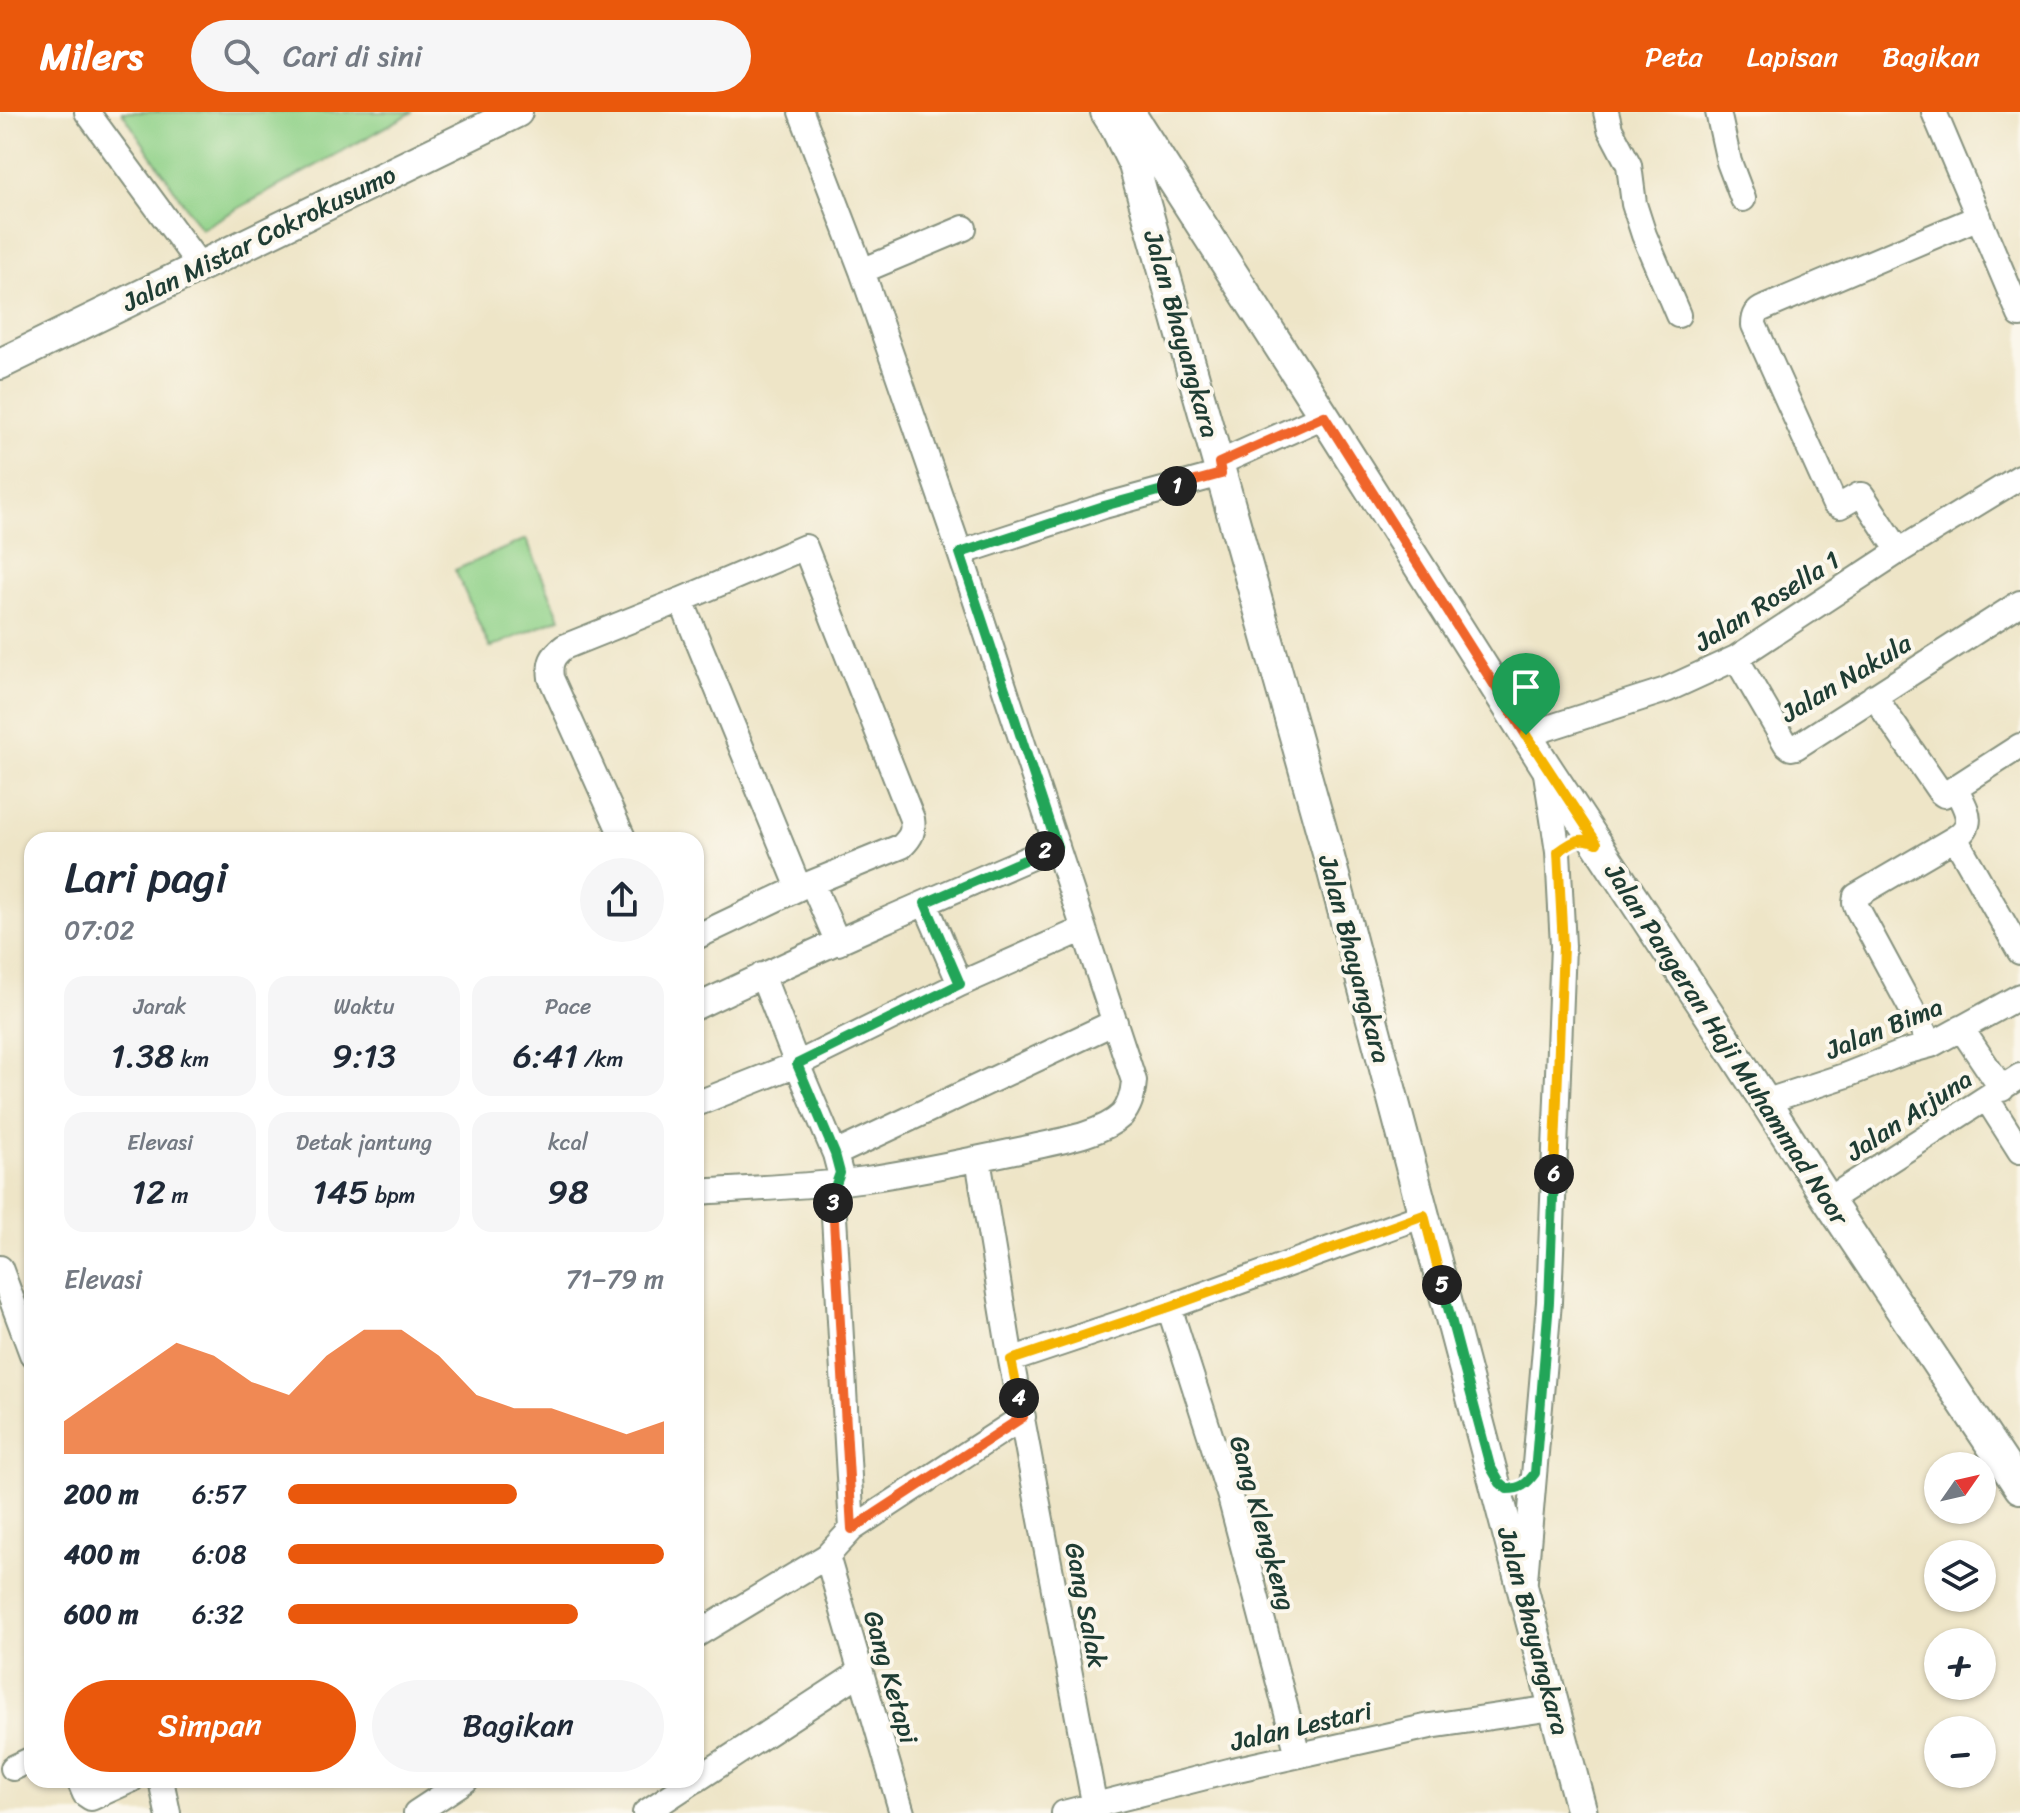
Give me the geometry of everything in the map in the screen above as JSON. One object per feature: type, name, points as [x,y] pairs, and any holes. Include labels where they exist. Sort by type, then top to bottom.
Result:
[{"type":"main road","name":"Jalan Mistar Cokrokusumo","points":[[0,364],[517,112]]},
{"type":"main road","name":"Jalan Bhayangkara","points":[[1106,112],[1134,165],[1220,468],[1324,842],[1582,1813]]},
{"type":"main road","name":"Jalan Pangeran Haji Muhammad Noor","points":[[1129,112],[1764,1102],[2015,1471]]},
{"type":"main road","points":[[1143,198],[1174,182]]},
{"type":"street","points":[[87,112],[200,266]]},
{"type":"street","points":[[704,1191],[866,1179],[1058,1141],[1102,1128],[1124,1112],[1134,1081],[960,553],[862,271],[801,112]]},
{"type":"street","points":[[1606,112],[1610,129],[1629,165],[1634,204],[1644,235],[1678,315]]},
{"type":"street","points":[[1718,112],[1729,162],[1743,199]]},
{"type":"street","points":[[1934,112],[2018,306]]},
{"type":"street","points":[[1899,551],[1862,495],[1840,506],[1834,503],[1754,325],[1754,317],[1764,308],[1979,217]]},
{"type":"street","points":[[862,271],[964,228]]},
{"type":"street","points":[[960,553],[1220,468],[1324,416]]},
{"type":"street","name":"Jalan Rosella 1","points":[[1526,735],[1666,690],[1736,658],[1899,551],[2020,477]]},
{"type":"street","points":[[620,832],[551,678],[549,668],[552,659],[564,647],[805,547],[907,805],[914,830],[902,846],[806,885],[704,933]]},
{"type":"street","points":[[681,600],[806,885],[838,943]]},
{"type":"street","name":"Jalan Nakula","points":[[1736,658],[1791,748],[2020,603]]},
{"type":"street","points":[[1874,696],[1944,795],[2020,746]]},
{"type":"street","points":[[1524,1595],[1549,1302],[1563,946],[1558,852],[1545,765]]},
{"type":"street","points":[[1931,1045],[1854,899],[1964,832],[1969,822],[1968,816],[1956,788]]},
{"type":"street","points":[[1955,838],[2020,952]]},
{"type":"street","points":[[1558,852],[1581,839],[1597,843]]},
{"type":"street","points":[[704,1003],[1057,846]]},
{"type":"street","points":[[925,903],[960,984]]},
{"type":"street","points":[[704,1101],[797,1064],[960,984],[1084,929]]},
{"type":"street","points":[[762,975],[840,1173],[833,1199],[852,1529]]},
{"type":"street","name":"Jalan Bima","points":[[1764,1102],[1931,1045],[2020,996]]},
{"type":"street","points":[[835,1154],[1115,1022]]},
{"type":"street","points":[[1961,1028],[2003,1088],[2020,1151]]},
{"type":"street","name":"Jalan Arjuna","points":[[1828,1200],[2003,1088]]},
{"type":"street","name":"Gang Salak","points":[[978,1159],[1011,1360],[1095,1809]]},
{"type":"street","points":[[1011,1360],[1424,1215]]},
{"type":"street","points":[[0,1268],[24,1332]]},
{"type":"street","name":"Gang Klengkeng","points":[[1169,1307],[1230,1497],[1298,1755]]},
{"type":"street","points":[[704,1630],[827,1556],[852,1529],[1023,1417]]},
{"type":"street","points":[[1490,1466],[1507,1489],[1519,1489],[1535,1473]]},
{"type":"street","name":"Gang Ketapi","points":[[827,1556],[902,1813]]},
{"type":"street","points":[[704,1775],[861,1672]]},
{"type":"street","name":"Jalan Lestari","points":[[1064,1813],[1095,1809],[1298,1755],[1430,1726],[1553,1708]]},
{"type":"street","points":[[82,1788],[91,1798],[113,1788]]},
{"type":"street","points":[[163,1788],[168,1813]]},
{"type":"street","points":[[416,1813],[454,1788]]},
{"type":"street","points":[[645,1813],[684,1788]]},
{"type":"green space","points":[[122,112],[413,112],[201,229]]},
{"type":"green space","points":[[526,539],[560,618],[490,648],[455,570]]},
{"type":"route","points":[[1324,416],[1526,735],[1597,843],[1581,839],[1558,852],[1563,946],[1549,1302],[1535,1473],[1529,1481],[1519,1489],[1507,1489],[1490,1466],[1424,1215],[1011,1360],[1023,1417],[852,1529],[833,1199],[840,1173],[797,1064],[960,984],[925,903],[1057,846],[960,553],[1104,506],[1221,474],[1219,463],[1324,416]]}]
